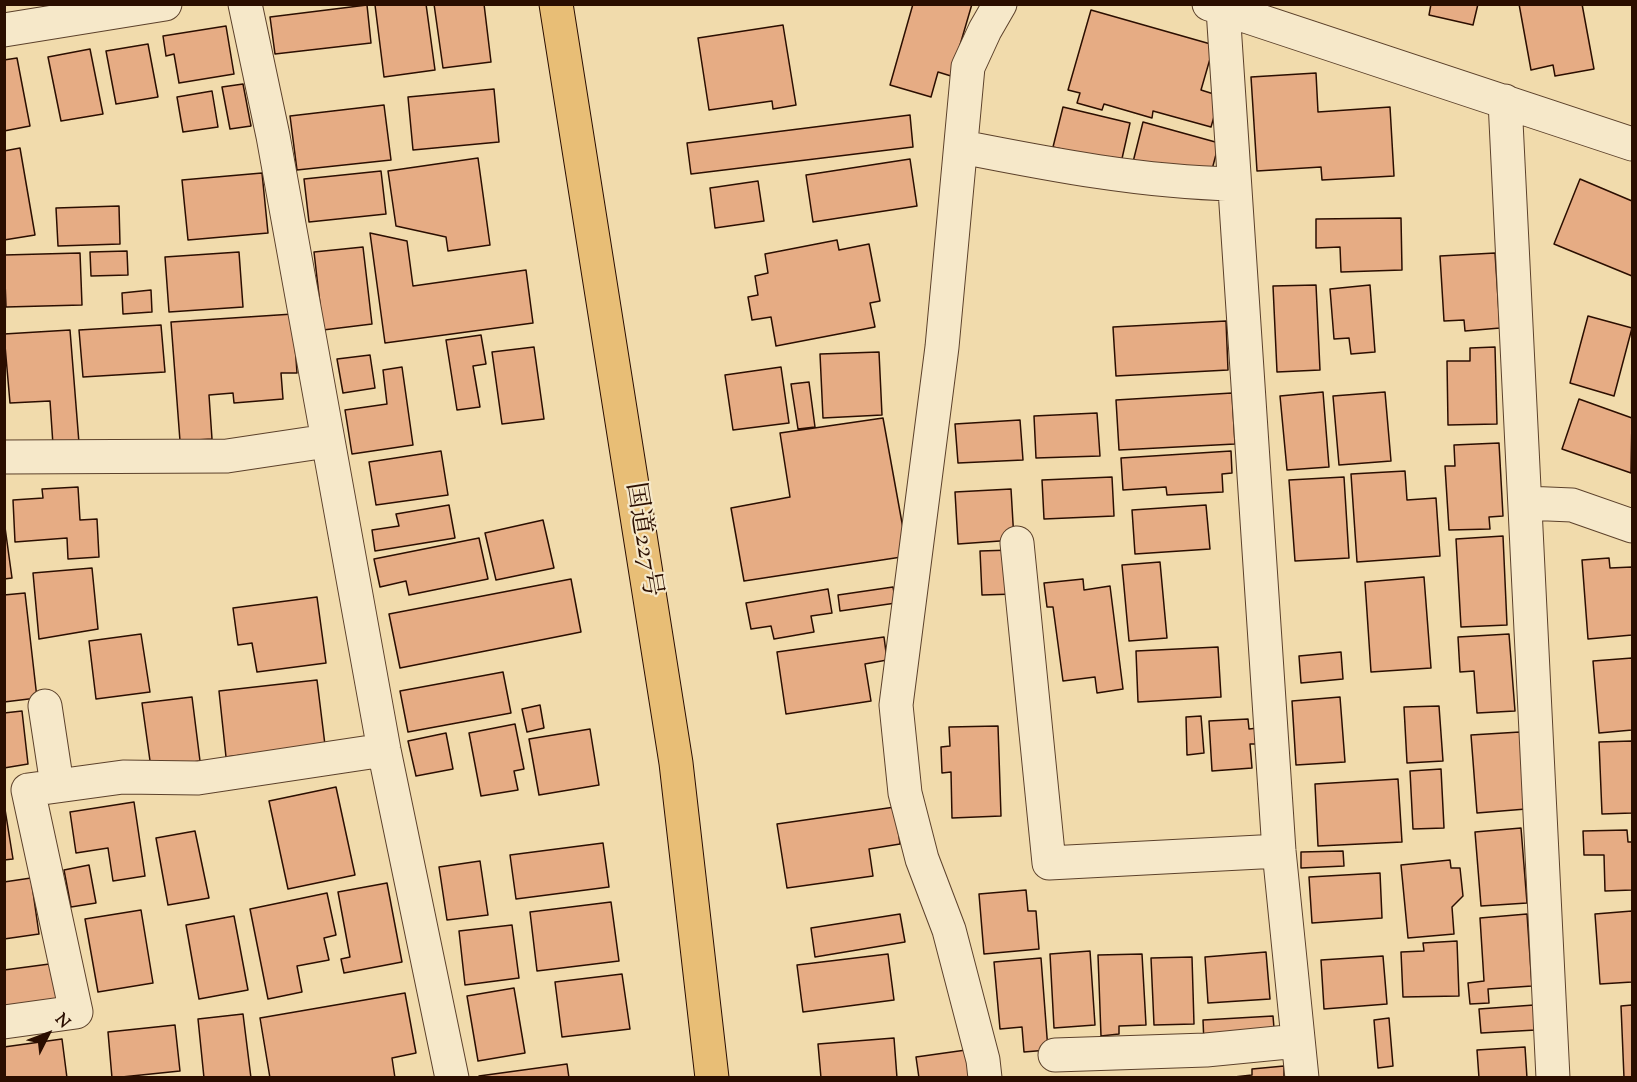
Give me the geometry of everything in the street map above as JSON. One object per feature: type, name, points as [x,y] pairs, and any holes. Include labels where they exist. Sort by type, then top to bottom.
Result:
[{"type":"highway","name":"国道227号","points":[[556,4],[676,763],[712,1077]]},
{"type":"street","points":[[4,30],[165,4]]},
{"type":"street","points":[[245,4],[273,136],[384,750],[452,1077]]},
{"type":"street","points":[[985,1077],[983,1060],[949,930],[922,859],[905,793],[896,705],[942,347],[969,67],[985,30],[1000,4]]},
{"type":"street","points":[[1302,1077],[1279,851],[1234,184],[1216,7],[1632,144]]},
{"type":"street","points":[[1505,101],[1553,1077]]},
{"type":"street","points":[[962,147],[1097,173],[1173,183],[1234,184]]},
{"type":"street","points":[[4,457],[227,456],[327,441]]},
{"type":"street","points":[[1525,503],[1572,505],[1632,526]]},
{"type":"street","points":[[1017,543],[1049,863],[1279,851]]},
{"type":"street","points":[[45,706],[57,785]]},
{"type":"street","points":[[4,1022],[76,1012],[28,789],[123,777],[198,778],[384,750]]},
{"type":"street","points":[[1055,1055],[1206,1050],[1298,1041]]},
{"type":"building","points":[[426,4],[435,70],[384,77],[375,5]]},
{"type":"building","points":[[434,4],[484,4],[491,62],[443,68]]},
{"type":"building","points":[[913,4],[972,4],[951,76],[938,72],[931,97],[890,85]]},
{"type":"building","points":[[1431,4],[1478,4],[1473,25],[1429,15]]},
{"type":"building","points":[[1519,4],[1582,4],[1594,69],[1555,76],[1553,65],[1531,70]]},
{"type":"building","points":[[367,5],[371,43],[275,54],[270,17]]},
{"type":"building","points":[[1091,10],[1214,45],[1201,90],[1220,96],[1211,127],[1153,111],[1152,118],[1104,104],[1102,110],[1077,103],[1080,93],[1068,90]]},
{"type":"building","points":[[783,25],[796,105],[773,109],[772,101],[709,110],[698,38]]},
{"type":"building","points":[[226,26],[234,74],[179,83],[174,54],[166,56],[163,36]]},
{"type":"building","points":[[148,44],[158,97],[116,104],[106,51]]},
{"type":"building","points":[[90,49],[103,114],[61,121],[48,57]]},
{"type":"building","points":[[17,58],[30,126],[4,131],[4,60]]},
{"type":"building","points":[[1316,73],[1318,112],[1390,107],[1394,176],[1322,180],[1321,167],[1257,171],[1251,77]]},
{"type":"building","points":[[243,84],[251,126],[230,129],[222,87]]},
{"type":"building","points":[[494,89],[499,142],[413,150],[408,97]]},
{"type":"building","points":[[212,91],[218,127],[183,132],[177,97]]},
{"type":"building","points":[[384,105],[391,160],[297,170],[290,116]]},
{"type":"building","points":[[1063,107],[1130,123],[1121,163],[1053,147]]},
{"type":"building","points":[[910,115],[913,147],[691,174],[687,143]]},
{"type":"building","points":[[1143,122],[1219,143],[1209,181],[1131,170]]},
{"type":"building","points":[[20,148],[35,235],[4,240],[4,151]]},
{"type":"building","points":[[478,158],[490,245],[448,251],[446,237],[396,226],[388,171]]},
{"type":"building","points":[[910,159],[917,206],[813,222],[806,175]]},
{"type":"building","points":[[381,171],[386,214],[309,222],[304,179]]},
{"type":"building","points":[[262,173],[268,233],[188,240],[182,180]]},
{"type":"building","points":[[1580,179],[1632,201],[1632,276],[1554,244]]},
{"type":"building","points":[[758,181],[764,221],[715,228],[710,188]]},
{"type":"building","points":[[119,206],[120,244],[58,246],[56,208]]},
{"type":"building","points":[[1401,218],[1402,270],[1341,272],[1340,247],[1316,248],[1316,219]]},
{"type":"building","points":[[370,233],[407,241],[413,286],[526,270],[533,323],[385,343]]},
{"type":"building","points":[[837,240],[839,250],[869,244],[880,301],[870,303],[875,327],[776,346],[771,317],[752,320],[748,297],[758,295],[755,276],[768,273],[765,254]]},
{"type":"building","points":[[363,247],[372,324],[323,330],[314,252]]},
{"type":"building","points":[[127,251],[128,275],[91,276],[90,252]]},
{"type":"building","points":[[239,252],[243,307],[169,312],[165,257]]},
{"type":"building","points":[[80,253],[82,305],[6,307],[4,255]]},
{"type":"building","points":[[1495,253],[1500,328],[1465,331],[1464,320],[1444,321],[1440,256]]},
{"type":"building","points":[[1316,285],[1320,370],[1277,372],[1273,286]]},
{"type":"building","points":[[1370,285],[1375,352],[1351,354],[1349,338],[1334,339],[1330,289]]},
{"type":"building","points":[[151,290],[152,312],[123,314],[122,293]]},
{"type":"building","points":[[293,314],[297,373],[281,373],[283,399],[234,403],[233,393],[209,395],[212,439],[180,441],[171,322]]},
{"type":"building","points":[[1588,316],[1632,328],[1614,396],[1570,383]]},
{"type":"building","points":[[1226,321],[1228,370],[1116,376],[1113,327]]},
{"type":"building","points":[[161,325],[165,372],[83,377],[79,330]]},
{"type":"building","points":[[70,330],[79,443],[53,445],[50,401],[10,403],[4,334]]},
{"type":"building","points":[[481,335],[486,364],[473,366],[480,407],[457,410],[446,340]]},
{"type":"building","points":[[534,347],[544,419],[502,424],[492,352]]},
{"type":"building","points":[[1495,347],[1497,424],[1448,425],[1447,361],[1470,361],[1470,348]]},
{"type":"building","points":[[879,352],[882,415],[823,418],[820,354]]},
{"type":"building","points":[[370,355],[375,388],[343,393],[337,359]]},
{"type":"building","points":[[402,367],[413,445],[352,454],[345,410],[387,404],[383,370]]},
{"type":"building","points":[[781,367],[789,423],[733,430],[725,375]]},
{"type":"building","points":[[809,382],[815,427],[798,429],[791,384]]},
{"type":"building","points":[[1323,392],[1329,467],[1287,470],[1280,396]]},
{"type":"building","points":[[1385,392],[1391,461],[1339,465],[1333,396]]},
{"type":"building","points":[[1232,393],[1235,444],[1119,450],[1116,400]]},
{"type":"building","points":[[1579,399],[1632,418],[1631,473],[1562,449]]},
{"type":"building","points":[[1097,413],[1100,456],[1036,458],[1034,416]]},
{"type":"building","points":[[883,418],[908,556],[744,581],[731,508],[790,497],[780,433]]},
{"type":"building","points":[[1020,420],[1023,460],[958,463],[955,424]]},
{"type":"building","points":[[1499,443],[1503,516],[1489,517],[1490,529],[1449,530],[1445,466],[1455,466],[1454,445]]},
{"type":"building","points":[[441,451],[448,495],[376,505],[369,462]]},
{"type":"building","points":[[1231,451],[1232,473],[1222,474],[1223,492],[1167,495],[1166,487],[1123,490],[1121,458]]},
{"type":"building","points":[[1405,471],[1407,500],[1436,498],[1440,556],[1357,562],[1351,474]]},
{"type":"building","points":[[1112,477],[1114,516],[1044,519],[1042,480]]},
{"type":"building","points":[[1344,477],[1349,558],[1295,561],[1289,480]]},
{"type":"building","points":[[78,487],[80,520],[97,519],[99,557],[68,559],[67,538],[15,542],[13,500],[43,498],[42,489]]},
{"type":"building","points":[[1011,489],[1014,540],[958,544],[955,492]]},
{"type":"building","points":[[449,505],[455,538],[375,551],[372,530],[399,526],[396,514]]},
{"type":"building","points":[[1206,505],[1210,549],[1135,554],[1132,510]]},
{"type":"building","points":[[4,520],[12,578],[4,579]]},
{"type":"building","points":[[543,520],[554,568],[496,580],[485,533]]},
{"type":"building","points":[[1503,536],[1507,625],[1461,627],[1456,539]]},
{"type":"building","points":[[479,538],[488,579],[409,595],[406,581],[380,587],[374,559]]},
{"type":"building","points":[[1012,550],[1015,594],[982,595],[980,551]]},
{"type":"building","points":[[1609,558],[1610,568],[1632,567],[1632,635],[1588,639],[1582,560]]},
{"type":"building","points":[[1160,562],[1167,638],[1129,641],[1122,565]]},
{"type":"building","points":[[92,568],[98,629],[39,639],[33,573]]},
{"type":"building","points":[[1424,577],[1431,668],[1371,672],[1365,582]]},
{"type":"building","points":[[571,579],[581,632],[400,668],[389,614]]},
{"type":"building","points":[[1083,579],[1084,590],[1110,586],[1123,689],[1097,693],[1095,677],[1063,681],[1053,607],[1047,607],[1044,583]]},
{"type":"building","points":[[893,587],[896,603],[840,611],[838,595]]},
{"type":"building","points":[[828,589],[832,613],[811,616],[814,632],[774,639],[771,626],[751,629],[746,603]]},
{"type":"building","points":[[25,593],[37,698],[4,702],[4,595]]},
{"type":"building","points":[[317,597],[326,663],[257,672],[252,643],[238,645],[233,608]]},
{"type":"building","points":[[141,634],[150,692],[96,699],[89,641]]},
{"type":"building","points":[[1509,634],[1515,711],[1477,713],[1474,671],[1460,672],[1458,637]]},
{"type":"building","points":[[884,637],[887,660],[865,664],[871,701],[786,714],[777,652]]},
{"type":"building","points":[[1218,647],[1221,697],[1138,702],[1136,651]]},
{"type":"building","points":[[1341,652],[1343,679],[1301,683],[1299,656]]},
{"type":"building","points":[[1632,658],[1632,730],[1599,733],[1593,661]]},
{"type":"building","points":[[503,672],[511,713],[408,732],[400,691]]},
{"type":"building","points":[[317,680],[325,745],[226,757],[219,691]]},
{"type":"building","points":[[192,697],[200,761],[151,768],[142,703]]},
{"type":"building","points":[[1340,697],[1345,762],[1296,765],[1292,701]]},
{"type":"building","points":[[540,705],[544,728],[527,732],[522,709]]},
{"type":"building","points":[[1439,706],[1443,761],[1407,763],[1404,707]]},
{"type":"building","points":[[22,711],[28,764],[4,768],[4,713]]},
{"type":"building","points":[[1201,716],[1204,753],[1187,755],[1186,717]]},
{"type":"building","points":[[1248,719],[1249,729],[1258,728],[1260,744],[1250,744],[1252,768],[1212,771],[1209,721]]},
{"type":"building","points":[[515,724],[524,769],[514,771],[518,790],[481,796],[469,733]]},
{"type":"building","points":[[998,726],[1001,816],[952,818],[951,772],[942,773],[941,747],[950,746],[949,727]]},
{"type":"building","points":[[590,729],[599,785],[539,795],[529,739]]},
{"type":"building","points":[[1520,732],[1526,809],[1477,813],[1471,735]]},
{"type":"building","points":[[446,733],[453,769],[416,776],[408,741]]},
{"type":"building","points":[[1632,741],[1632,813],[1602,814],[1599,742]]},
{"type":"building","points":[[1441,769],[1444,828],[1413,829],[1410,771]]},
{"type":"building","points":[[1398,779],[1402,842],[1318,846],[1315,784]]},
{"type":"building","points":[[336,787],[355,875],[288,889],[269,801]]},
{"type":"building","points":[[134,802],[145,876],[113,881],[108,848],[76,853],[70,812]]},
{"type":"building","points":[[4,803],[13,859],[4,860]]},
{"type":"building","points":[[895,807],[900,844],[869,849],[873,876],[787,888],[777,824]]},
{"type":"building","points":[[1521,828],[1527,903],[1481,906],[1475,832]]},
{"type":"building","points":[[1627,830],[1628,842],[1632,842],[1632,890],[1605,891],[1604,855],[1584,855],[1583,831]]},
{"type":"building","points":[[195,831],[209,898],[168,905],[156,838]]},
{"type":"building","points":[[603,843],[609,887],[516,899],[510,855]]},
{"type":"building","points":[[1343,851],[1344,866],[1301,868],[1301,852]]},
{"type":"building","points":[[1450,860],[1451,868],[1460,868],[1463,896],[1452,907],[1454,934],[1408,938],[1401,865]]},
{"type":"building","points":[[480,861],[488,915],[447,920],[439,867]]},
{"type":"building","points":[[89,865],[96,903],[71,907],[64,870]]},
{"type":"building","points":[[1380,873],[1382,918],[1312,923],[1309,877]]},
{"type":"building","points":[[31,878],[39,934],[4,939],[4,882]]},
{"type":"building","points":[[387,883],[402,962],[344,973],[341,959],[350,957],[338,892]]},
{"type":"building","points":[[1026,890],[1028,911],[1036,911],[1039,949],[984,954],[979,894]]},
{"type":"building","points":[[327,893],[336,935],[324,938],[329,960],[297,966],[302,992],[268,999],[250,909]]},
{"type":"building","points":[[611,902],[619,961],[537,971],[530,912]]},
{"type":"building","points":[[141,910],[153,983],[98,992],[85,919]]},
{"type":"building","points":[[1632,911],[1632,982],[1600,984],[1595,914]]},
{"type":"building","points":[[900,914],[905,942],[815,957],[811,928]]},
{"type":"building","points":[[1527,914],[1532,986],[1488,989],[1489,1003],[1470,1004],[1468,983],[1484,981],[1480,918]]},
{"type":"building","points":[[234,916],[248,990],[199,999],[186,925]]},
{"type":"building","points":[[512,925],[519,978],[465,985],[459,931]]},
{"type":"building","points":[[1457,941],[1459,996],[1403,997],[1401,952],[1424,951],[1423,943]]},
{"type":"building","points":[[1090,951],[1095,1025],[1054,1028],[1050,954]]},
{"type":"building","points":[[1266,952],[1270,999],[1208,1003],[1205,957]]},
{"type":"building","points":[[888,954],[894,1000],[803,1012],[797,965]]},
{"type":"building","points":[[1142,954],[1146,1025],[1119,1026],[1119,1034],[1101,1036],[1098,955]]},
{"type":"building","points":[[1383,956],[1387,1004],[1324,1009],[1321,960]]},
{"type":"building","points":[[1192,957],[1194,1024],[1154,1025],[1151,958]]},
{"type":"building","points":[[1041,958],[1048,1050],[1024,1052],[1022,1027],[1000,1029],[994,962]]},
{"type":"building","points":[[57,963],[62,1002],[4,1010],[4,970]]},
{"type":"building","points":[[622,974],[630,1029],[562,1037],[555,982]]},
{"type":"building","points":[[514,988],[525,1053],[478,1061],[467,996]]},
{"type":"building","points":[[405,993],[416,1053],[392,1058],[395,1078],[270,1078],[260,1018]]},
{"type":"building","points":[[1534,1005],[1536,1030],[1481,1033],[1479,1009]]},
{"type":"building","points":[[1632,1005],[1632,1078],[1624,1078],[1621,1006]]},
{"type":"building","points":[[243,1014],[251,1078],[204,1078],[198,1019]]},
{"type":"building","points":[[1273,1016],[1275,1040],[1204,1044],[1203,1020]]},
{"type":"building","points":[[1389,1018],[1393,1066],[1378,1068],[1374,1020]]},
{"type":"building","points":[[175,1025],[180,1071],[112,1078],[108,1032]]},
{"type":"building","points":[[894,1038],[897,1078],[821,1078],[818,1044]]},
{"type":"building","points":[[62,1039],[67,1078],[4,1078],[4,1047]]},
{"type":"building","points":[[1525,1047],[1527,1078],[1479,1078],[1477,1050]]},
{"type":"building","points":[[966,1050],[970,1078],[919,1078],[916,1057]]},
{"type":"building","points":[[567,1064],[569,1078],[479,1078],[479,1076]]},
{"type":"building","points":[[1284,1066],[1284,1078],[1225,1078],[1252,1075],[1252,1069]]}]
